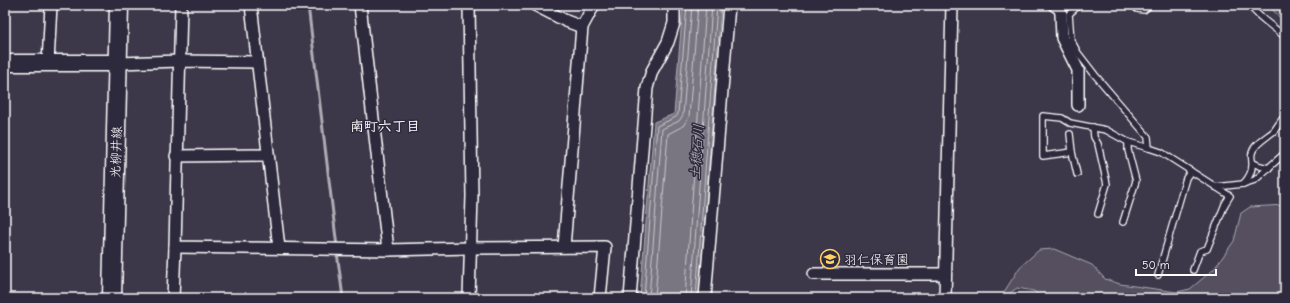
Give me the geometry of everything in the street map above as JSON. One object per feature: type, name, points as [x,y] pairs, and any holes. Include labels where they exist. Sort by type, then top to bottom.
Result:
[{"type":"main road","name":"光柳井線","points":[[112,298],[120,5]]},
{"type":"street","points":[[48,63],[50,5]]},
{"type":"street","points":[[173,298],[181,5]]},
{"type":"street","points":[[251,5],[279,248]]},
{"type":"street","points":[[360,5],[388,250]]},
{"type":"street","points":[[469,5],[472,188],[469,298]]},
{"type":"street","points":[[535,5],[566,21],[582,27]]},
{"type":"street","points":[[564,248],[582,27],[594,5]]},
{"type":"street","points":[[630,298],[648,88],[652,71],[668,42],[674,23],[674,5]]},
{"type":"street","points":[[704,298],[729,5]]},
{"type":"street","points":[[945,298],[952,5]]},
{"type":"street","points":[[1054,5],[1060,9],[1062,14],[1062,38],[1078,70],[1078,105]]},
{"type":"street","points":[[5,63],[119,63],[180,61],[257,62]]},
{"type":"street","points":[[176,156],[268,155]]},
{"type":"street","points":[[175,248],[388,250],[605,247],[600,298]]},
{"type":"street","points":[[814,274],[945,274]]},
{"type":"lane","points":[[1079,5],[1069,14],[1071,40],[1078,53],[1095,75],[1148,137],[1149,148]]},
{"type":"lane","points":[[1134,5],[1137,9],[1144,10],[1150,5]]},
{"type":"lane","points":[[1249,5],[1261,19],[1285,37]]},
{"type":"lane","points":[[1072,152],[1043,156],[1043,116],[1062,118],[1070,123],[1106,130],[1128,142],[1161,152],[1230,196],[1206,249],[1200,251],[1193,270]]},
{"type":"lane","points":[[1243,184],[1248,179],[1252,171],[1252,153],[1255,147],[1275,130],[1280,120],[1285,116]]},
{"type":"lane","points":[[1093,127],[1094,137],[1098,144],[1107,184],[1098,214]]},
{"type":"lane","points":[[1070,134],[1077,174]]},
{"type":"lane","points":[[1123,222],[1136,181],[1128,150],[1128,142]]},
{"type":"lane","points":[[1216,187],[1243,184],[1255,180],[1285,153]]},
{"type":"lane","points":[[1252,163],[1268,168]]},
{"type":"lane","points":[[1158,275],[1186,178],[1191,171]]},
{"type":"shaded area","points":[[1268,5],[1285,5],[1285,23]]},
{"type":"shaded area","points":[[1285,205],[1285,298],[1041,298],[1034,291],[1017,288],[1007,295],[1004,292],[1020,267],[1039,250],[1054,249],[1092,265],[1105,279],[1120,284],[1177,292],[1190,289],[1214,269],[1234,241],[1241,213],[1250,207]]},
{"type":"water","name":"土穂石川","points":[[683,5],[721,5],[699,298],[640,298],[654,122],[674,114]]},
{"type":"waterway","points":[[308,5],[337,247]]},
{"type":"waterway","points":[[337,252],[343,298]]},
{"type":"place","name":"羽仁保育園","points":[[830,259]]},
{"type":"district","name":"南町六丁目","points":[[385,126]]}]
